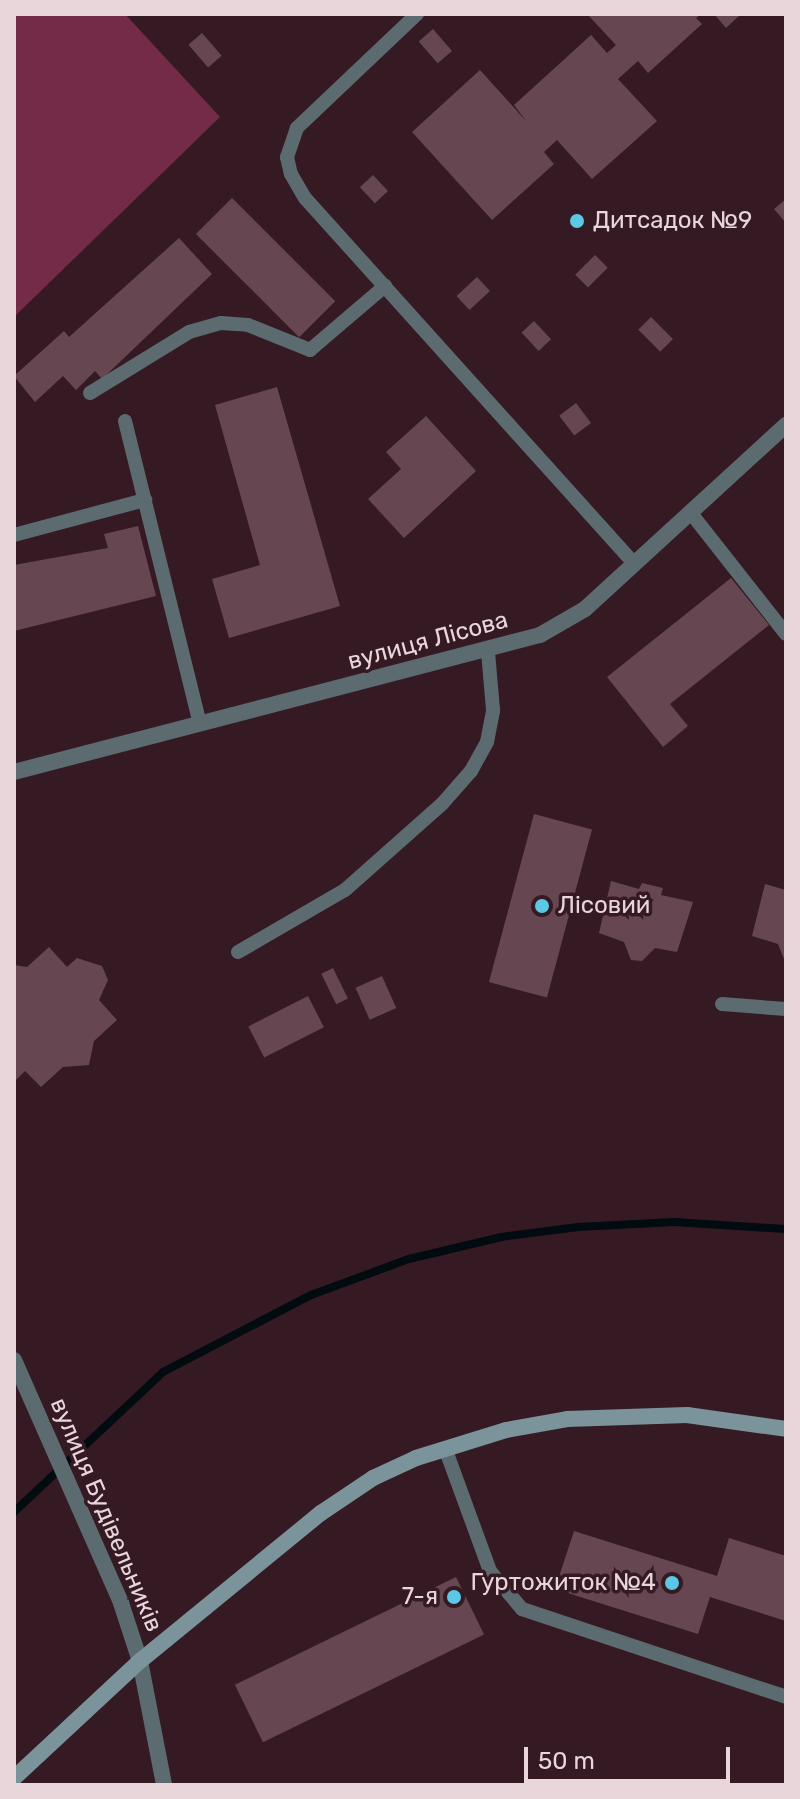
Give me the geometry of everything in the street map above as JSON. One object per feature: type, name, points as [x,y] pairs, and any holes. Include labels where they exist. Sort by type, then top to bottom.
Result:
[{"type":"street","name":"вулиця Лісова","points":[[14,772],[488,652],[540,635],[585,609],[786,425]]},
{"type":"street","name":"вулиця Будівельників","points":[[14,1360],[112,1582],[140,1661],[164,1785]]},
{"type":"street","points":[[14,1778],[140,1661],[321,1513],[373,1478],[445,1448],[521,1427],[630,1414],[728,1419],[786,1429]]},
{"type":"lane","points":[[417,14],[303,120],[287,157],[305,198],[634,563]]},
{"type":"lane","points":[[90,393],[189,332],[221,323],[248,325],[310,350],[385,286]]},
{"type":"lane","points":[[125,421],[200,724]]},
{"type":"lane","points":[[14,535],[145,500]]},
{"type":"lane","points":[[690,512],[786,634]]},
{"type":"lane","points":[[238,952],[345,890],[471,771],[487,742],[493,710],[488,652]]},
{"type":"lane","points":[[722,1004],[786,1009]]},
{"type":"lane","points":[[445,1448],[490,1571],[522,1609],[786,1697]]},
{"type":"shaded area","points":[[14,14],[125,14],[220,117],[14,317]]},
{"type":"building","points":[[587,14],[701,14],[696,18],[702,24],[648,73],[638,61],[618,79],[657,121],[592,179],[557,140],[544,152],[554,164],[492,220],[412,132],[480,70],[527,122],[514,105],[591,35],[607,53],[616,45]]},
{"type":"building","points":[[714,14],[741,14],[726,28]]},
{"type":"building","points":[[433,29],[452,51],[438,63],[419,41]]},
{"type":"building","points":[[202,33],[222,56],[208,67],[188,45]]},
{"type":"building","points":[[373,175],[388,191],[375,203],[360,187]]},
{"type":"building","points":[[232,198],[335,301],[299,337],[196,234]]},
{"type":"building","points":[[786,199],[786,223],[774,209]]},
{"type":"building","points":[[179,238],[212,274],[102,379],[95,371],[76,390],[63,376],[35,402],[14,376],[64,331],[69,337]]},
{"type":"building","points":[[595,255],[608,268],[588,288],[575,275]]},
{"type":"building","points":[[477,277],[490,291],[469,310],[457,296]]},
{"type":"building","points":[[651,317],[673,339],[660,352],[638,330]]},
{"type":"building","points":[[534,321],[551,339],[539,351],[522,333]]},
{"type":"building","points":[[277,387],[340,606],[229,638],[212,579],[260,565],[215,405]]},
{"type":"building","points":[[576,403],[591,423],[574,436],[559,416]]},
{"type":"building","points":[[426,416],[476,471],[404,538],[368,499],[401,469],[386,452]]},
{"type":"building","points":[[138,526],[156,596],[14,631],[14,565],[108,548],[104,534]]},
{"type":"building","points":[[731,578],[769,625],[670,704],[688,726],[663,747],[607,677]]},
{"type":"building","name":"Лісовий","points":[[534,814],[592,830],[547,998],[489,982]]},
{"type":"building","points":[[611,881],[639,889],[642,883],[663,888],[661,895],[693,902],[677,952],[655,948],[642,961],[631,960],[624,942],[599,933]]},
{"type":"building","points":[[765,884],[786,890],[786,964],[778,944],[752,936]]},
{"type":"building","points":[[49,947],[67,967],[77,958],[102,966],[108,980],[99,1000],[117,1020],[94,1041],[89,1065],[63,1067],[41,1087],[25,1071],[14,1082],[14,965],[27,967]]},
{"type":"building","points":[[333,968],[348,999],[336,1004],[321,974]]},
{"type":"building","points":[[382,976],[396,1008],[370,1020],[356,988]]},
{"type":"building","points":[[308,996],[324,1027],[264,1058],[248,1026]]},
{"type":"building","name":"Гуртожиток №4","points":[[574,1531],[717,1576],[729,1538],[786,1556],[786,1621],[710,1597],[698,1634],[555,1589]]},
{"type":"building","points":[[456,1577],[484,1635],[263,1742],[235,1685]]},
{"type":"waterway","points":[[14,1512],[163,1372],[311,1295],[409,1259],[501,1237],[578,1227],[674,1222],[786,1229]]},
{"type":"place","name":"Дитсадок №9","points":[[577,221]]},
{"type":"place","name":"Лісовий","points":[[542,906]]},
{"type":"place","name":"Гуртожиток №4","points":[[672,1583]]},
{"type":"place","name":"7-я","points":[[454,1597]]}]
